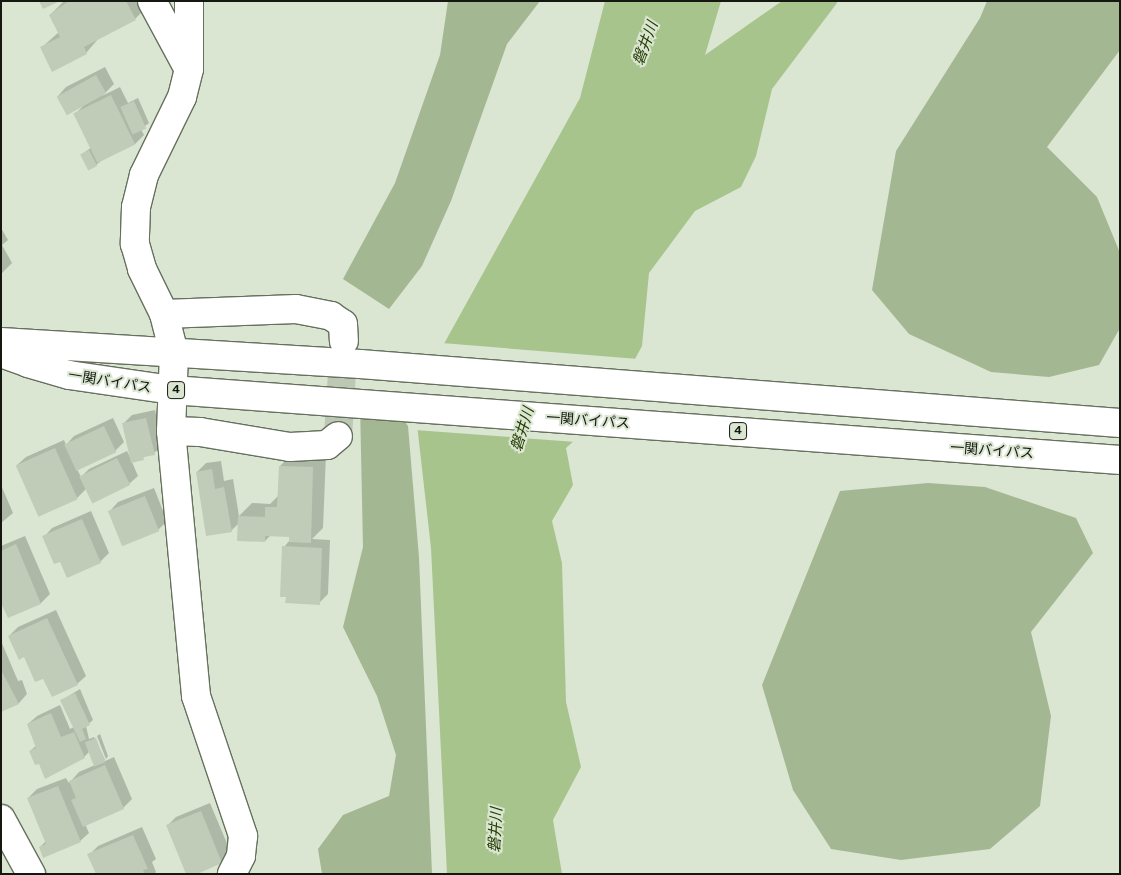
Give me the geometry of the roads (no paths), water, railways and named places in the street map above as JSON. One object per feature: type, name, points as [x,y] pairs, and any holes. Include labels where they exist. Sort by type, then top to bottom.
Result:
[{"type":"main road","points":[[152,1],[188,69]]},
{"type":"main road","points":[[189,1],[188,69],[182,97],[144,176],[136,207],[135,244],[142,269],[164,314],[174,353],[171,431],[196,696],[243,836],[240,856],[232,874]]},
{"type":"main road","points":[[164,314],[296,309],[331,316],[344,324],[344,341]]},
{"type":"main road","name":"一関バイパス","points":[[1,342],[360,364],[1120,423]]},
{"type":"main road","name":"一関バイパス","points":[[1,353],[28,364],[69,376],[172,390],[356,402],[1120,460]]},
{"type":"main road","points":[[171,431],[200,432],[290,447],[327,445],[338,436]]},
{"type":"main road","points":[[1,819],[31,874]]},
{"type":"water","name":"磐井川","points":[[605,1],[721,1],[705,55],[782,1],[837,1],[837,3],[772,89],[756,156],[741,187],[695,211],[649,273],[642,346],[607,411],[566,448],[573,485],[552,521],[562,563],[566,702],[581,767],[553,820],[562,874],[447,874],[431,548],[414,398],[580,98]]},
{"type":"tunnel","points":[[338,436],[344,341]]}]
